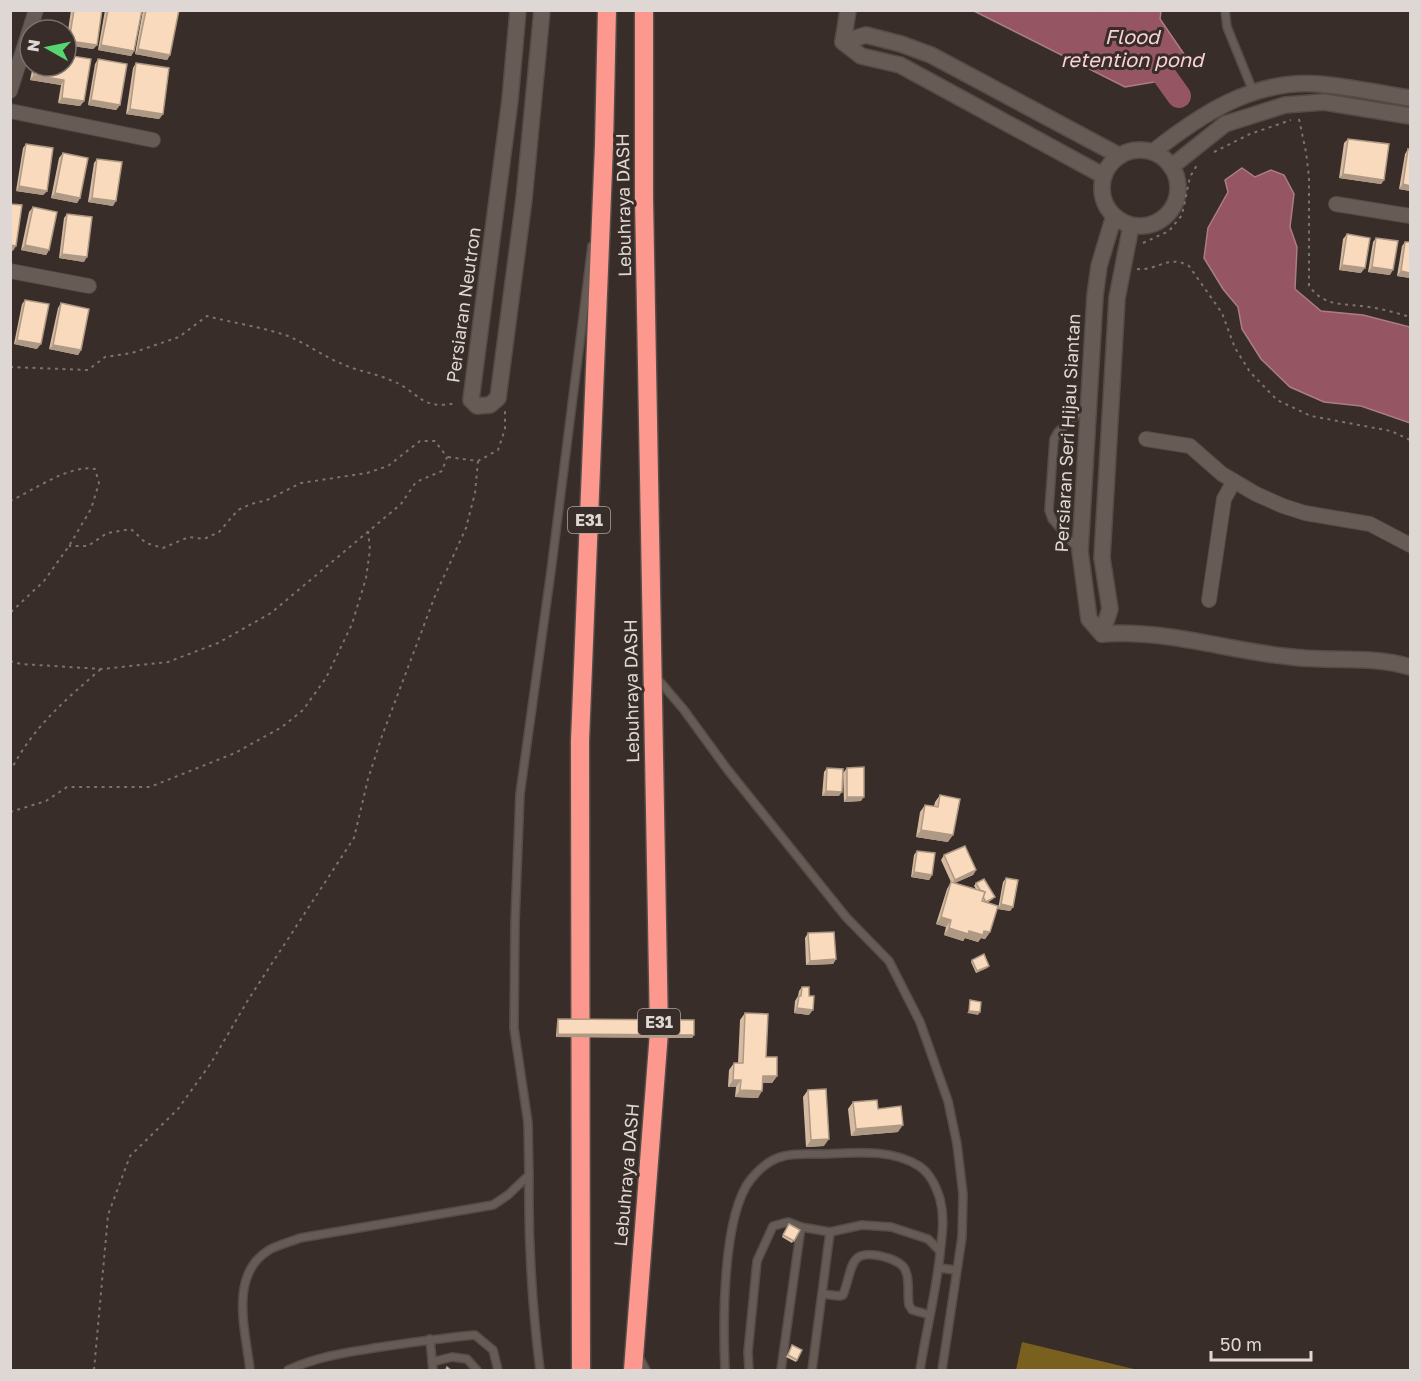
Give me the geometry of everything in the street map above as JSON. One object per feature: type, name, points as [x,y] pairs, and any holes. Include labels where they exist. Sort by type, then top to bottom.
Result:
[{"type":"highway","name":"Lebuhraya DASH","points":[[580,1371],[580,741],[604,145],[607,10]]},
{"type":"highway","name":"Lebuhraya DASH","points":[[633,1371],[659,1032],[644,198],[644,10]]},
{"type":"street","points":[[10,91],[36,10]]},
{"type":"street","name":"Persiaran Neutron","points":[[498,398],[490,405],[477,406],[471,400],[509,111],[518,10]]},
{"type":"street","points":[[498,398],[524,200],[542,10]]},
{"type":"street","points":[[843,42],[848,10]]},
{"type":"street","points":[[843,42],[866,35],[901,44],[931,56],[1120,156]]},
{"type":"street","points":[[843,42],[861,56],[900,64],[1104,176]]},
{"type":"street","points":[[1153,152],[1180,130],[1216,107],[1253,91],[1318,84],[1410,98]]},
{"type":"street","points":[[1171,167],[1225,124],[1285,105],[1298,111],[1324,102],[1410,116]]},
{"type":"street","points":[[10,111],[153,140]]},
{"type":"street","points":[[1142,150],[1153,152],[1166,160],[1171,167],[1177,185],[1174,204],[1167,215],[1157,223],[1131,226],[1114,216],[1104,201],[1102,189],[1104,176],[1110,165],[1120,156],[1142,150]]},
{"type":"street","points":[[1336,204],[1410,216]]},
{"type":"street","name":"Persiaran Seri Hijau Siantan","points":[[1102,634],[1089,618],[1080,551],[1095,296],[1099,266],[1114,216]]},
{"type":"street","points":[[1131,226],[1117,298],[1101,558],[1110,609],[1102,634],[1131,632],[1293,658],[1369,658],[1410,667]]},
{"type":"street","points":[[10,272],[89,286]]},
{"type":"street","points":[[1146,439],[1190,446],[1234,482],[1283,506],[1305,513],[1370,524],[1410,545]]},
{"type":"street","points":[[1209,600],[1224,499],[1234,482]]},
{"type":"lane","points":[[1225,10],[1227,27],[1253,91]]},
{"type":"lane","points":[[540,1371],[528,1237],[528,1124],[514,1028],[520,794],[551,570],[604,145]]},
{"type":"lane","points":[[1080,551],[1052,519],[1049,510],[1053,448],[1058,432],[1089,404]]},
{"type":"lane","points":[[652,673],[684,710],[734,777],[846,917],[889,961],[920,1022],[948,1101],[957,1144],[963,1194],[962,1237],[942,1371]]},
{"type":"lane","points":[[725,1371],[725,1296],[732,1228],[738,1200],[750,1180],[766,1163],[784,1156],[867,1153],[899,1157],[919,1166],[931,1176],[940,1200],[944,1227],[939,1268],[920,1371]]},
{"type":"lane","points":[[250,1371],[242,1299],[246,1278],[255,1261],[270,1250],[300,1238],[493,1205],[508,1196],[529,1175]]},
{"type":"lane","points":[[749,1371],[748,1352],[757,1261],[773,1226],[788,1222],[801,1227],[830,1232],[862,1225],[891,1227],[928,1239],[940,1251]]},
{"type":"lane","points":[[781,1371],[801,1227]]},
{"type":"lane","points":[[812,1371],[830,1232]]},
{"type":"lane","points":[[822,1294],[843,1295],[851,1266],[858,1257],[879,1256],[902,1264],[906,1271],[909,1305],[912,1310],[930,1315]]},
{"type":"lane","points":[[939,1268],[956,1270]]},
{"type":"lane","points":[[288,1371],[311,1359],[430,1339],[475,1335],[493,1350],[498,1371]]},
{"type":"lane","points":[[430,1339],[433,1366],[452,1357],[467,1359],[477,1371]]},
{"type":"lane","points":[[634,1346],[646,1371]]},
{"type":"lane","points":[[303,1371],[311,1359]]},
{"type":"path","points":[[1212,153],[1250,134],[1287,121],[1298,111]]},
{"type":"path","points":[[1298,111],[1309,177],[1309,286],[1317,296],[1339,305],[1368,307],[1410,317]]},
{"type":"path","points":[[1142,245],[1146,240],[1169,231],[1182,215],[1190,177],[1198,163]]},
{"type":"path","points":[[1133,268],[1152,268],[1172,260],[1189,266],[1222,314],[1235,348],[1250,372],[1277,400],[1311,417],[1373,426],[1410,440]]},
{"type":"path","points":[[10,367],[88,370],[105,357],[132,353],[178,337],[207,316],[288,336],[341,364],[389,379],[408,389],[429,405],[446,405],[471,400]]},
{"type":"path","points":[[69,546],[87,546],[107,533],[131,529],[146,543],[163,548],[189,537],[204,539],[219,532],[238,510],[251,504],[267,501],[301,483],[367,473],[388,466],[420,441],[435,441],[447,457],[478,461],[498,450],[505,429],[504,409],[498,398]]},
{"type":"path","points":[[10,661],[21,664],[102,669],[168,662],[218,643],[271,613],[401,504],[416,482],[442,471],[447,457]]},
{"type":"path","points":[[94,1371],[108,1215],[130,1156],[178,1109],[211,1063],[248,999],[354,838],[368,779],[382,736],[435,596],[466,528],[475,493],[478,461]]},
{"type":"path","points":[[10,501],[70,471],[85,467],[95,469],[99,483],[91,509],[69,546],[44,581],[10,613]]},
{"type":"path","points":[[10,812],[46,801],[67,787],[150,787],[235,753],[282,727],[303,710],[326,678],[352,624],[367,569],[370,550],[368,531]]},
{"type":"path","points":[[10,772],[22,750],[42,723],[102,669]]},
{"type":"shaded area","points":[[1022,1342],[1138,1370],[1016,1370]]},
{"type":"water","name":"Flood retention pond","points":[[974,11],[1161,11],[1160,19],[1184,54],[1176,67],[1154,82],[1125,87]]},
{"type":"water","points":[[1242,168],[1255,177],[1271,170],[1284,175],[1294,194],[1290,227],[1297,247],[1295,289],[1321,311],[1363,315],[1410,327],[1410,423],[1361,406],[1324,402],[1290,387],[1261,359],[1242,329],[1238,307],[1223,289],[1204,258],[1208,228],[1228,192],[1225,180]]},
{"type":"building","points":[[74,10],[102,10],[97,45],[78,42],[78,18],[73,18]]},
{"type":"building","points":[[108,10],[142,10],[134,51],[101,45]]},
{"type":"building","points":[[146,10],[179,10],[170,55],[138,49]]},
{"type":"building","points":[[78,57],[91,59],[84,101],[62,98],[64,80],[52,78],[78,78]]},
{"type":"building","points":[[98,59],[127,64],[120,105],[91,100]]},
{"type":"building","points":[[136,63],[169,68],[163,114],[130,109]]},
{"type":"building","points":[[1348,139],[1389,144],[1384,180],[1343,174]]},
{"type":"building","points":[[26,144],[53,148],[47,191],[19,186]]},
{"type":"building","points":[[1408,149],[1410,150],[1410,186],[1403,184]]},
{"type":"building","points":[[63,153],[88,158],[80,198],[55,193]]},
{"type":"building","points":[[97,159],[122,162],[116,201],[92,198]]},
{"type":"building","points":[[10,204],[22,205],[16,246],[10,245]]},
{"type":"building","points":[[33,207],[57,212],[49,250],[25,245]]},
{"type":"building","points":[[67,214],[92,217],[87,257],[62,254]]},
{"type":"building","points":[[1347,234],[1370,238],[1365,268],[1342,265]]},
{"type":"building","points":[[1376,238],[1398,241],[1393,270],[1372,267]]},
{"type":"building","points":[[1405,242],[1410,242],[1410,273],[1401,271]]},
{"type":"building","points":[[25,300],[49,304],[41,344],[17,340]]},
{"type":"building","points":[[61,303],[89,309],[81,350],[53,345]]},
{"type":"building","points":[[864,767],[864,797],[847,797],[847,768]]},
{"type":"building","points":[[827,768],[843,769],[842,792],[826,791]]},
{"type":"building","points":[[940,795],[960,799],[953,835],[921,830],[925,805],[938,807]]},
{"type":"building","points":[[965,846],[976,870],[955,880],[944,855]]},
{"type":"building","points":[[917,851],[935,853],[932,875],[914,872]]},
{"type":"building","points":[[1006,878],[1018,880],[1013,907],[1001,904]]},
{"type":"building","points":[[984,879],[995,897],[986,902],[983,897],[985,892],[980,890],[976,883]]},
{"type":"building","points":[[951,882],[985,892],[982,901],[998,906],[990,932],[984,931],[983,935],[969,931],[968,934],[949,928],[951,920],[941,917]]},
{"type":"building","points":[[834,932],[836,959],[810,961],[808,933]]},
{"type":"building","points":[[984,954],[989,966],[977,971],[972,960]]},
{"type":"building","points":[[802,987],[809,987],[809,996],[814,996],[813,1010],[797,1008]]},
{"type":"building","points":[[970,1000],[981,1002],[980,1012],[969,1011]]},
{"type":"building","points":[[745,1013],[768,1014],[766,1057],[777,1057],[777,1076],[763,1076],[762,1091],[740,1090],[741,1080],[733,1080],[734,1063],[743,1063]]},
{"type":"building","points":[[558,1019],[694,1020],[694,1035],[558,1034]]},
{"type":"building","points":[[826,1089],[829,1139],[811,1140],[808,1090]]},
{"type":"building","points":[[877,1100],[878,1109],[901,1106],[903,1125],[856,1129],[853,1102]]},
{"type":"building","points":[[789,1224],[800,1230],[794,1241],[783,1235]]},
{"type":"building","points":[[792,1345],[802,1350],[797,1360],[788,1355]]},
{"type":"waterway","points":[[1111,10],[1149,54],[1179,96]]}]
